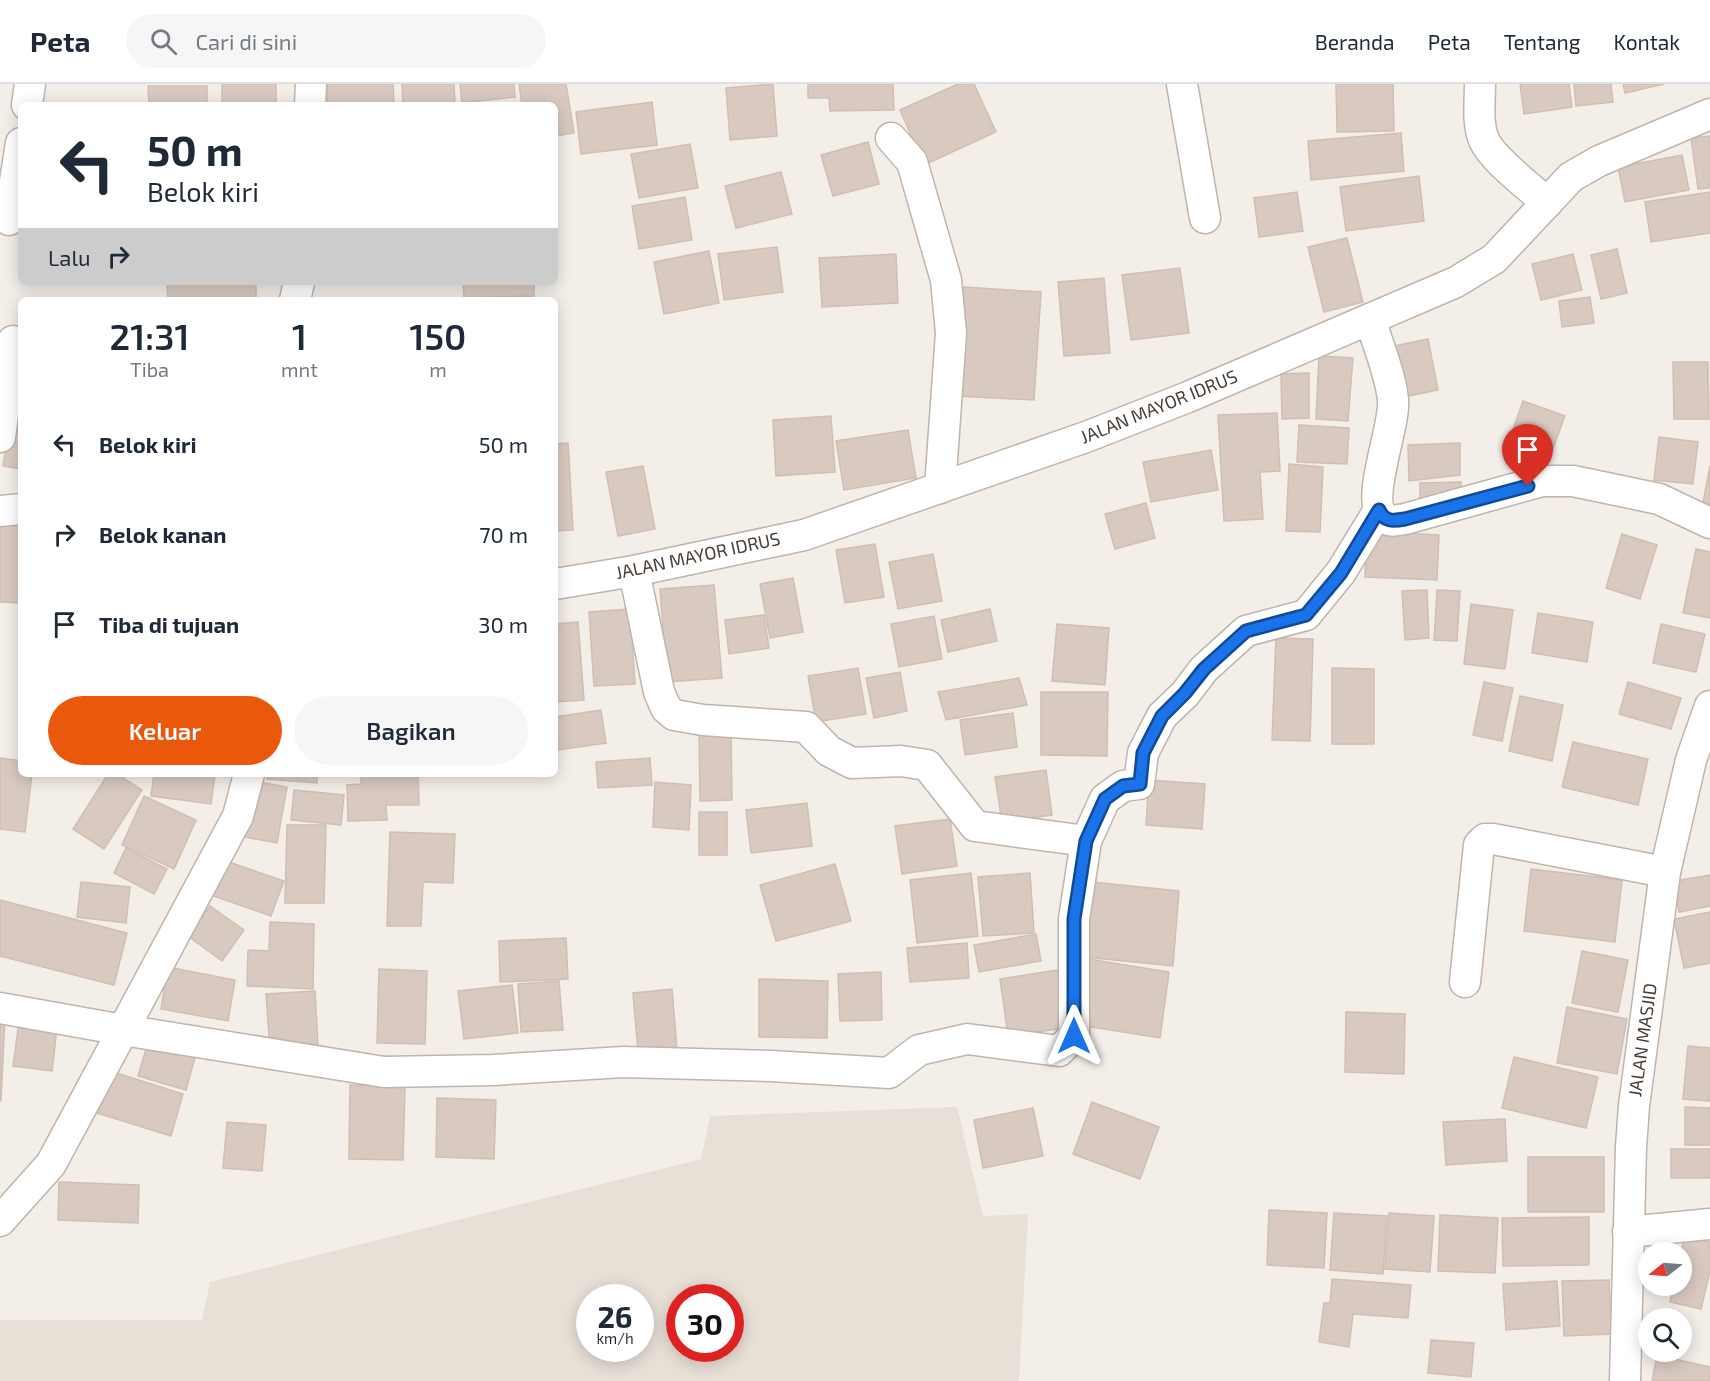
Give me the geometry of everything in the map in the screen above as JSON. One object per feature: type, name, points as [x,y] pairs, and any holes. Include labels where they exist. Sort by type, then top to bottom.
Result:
[{"type":"street","points":[[27,102],[30,84]]},
{"type":"street","points":[[310,102],[311,84]]},
{"type":"street","points":[[1182,84],[1205,218]]},
{"type":"street","points":[[1480,84],[1479,122],[1484,141],[1495,155],[1547,203]]},
{"type":"street","name":"JALAN MAYOR IDRUS","points":[[558,584],[634,571],[804,535],[1086,437],[1188,397],[1456,282],[1494,259],[1571,177],[1599,161],[1710,114]]},
{"type":"street","points":[[891,138],[912,162],[946,280],[951,333],[940,488]]},
{"type":"street","points":[[9,220],[18,162]]},
{"type":"street","points":[[1370,319],[1394,403],[1377,493],[1379,510],[1383,517],[1388,520],[1405,519],[1514,491],[1542,481],[1564,481],[1659,499],[1710,523]]},
{"type":"street","points":[[0,437],[13,341]]},
{"type":"street","points":[[0,511],[18,509]]},
{"type":"street","points":[[0,1008],[384,1072],[493,1070],[623,1062],[771,1066],[889,1073],[919,1050],[967,1039],[1059,1051],[1074,1036],[1074,919],[1086,841],[1105,799],[1123,786],[1140,784],[1143,753],[1162,716],[1185,693],[1204,669],[1246,631],[1306,615],[1341,573],[1379,510]]},
{"type":"street","points":[[634,571],[659,692],[666,708],[674,715],[703,720],[806,727],[829,751],[852,763],[901,762],[927,765],[975,826],[1086,841]]},
{"type":"street","name":"JALAN MASJID","points":[[1625,1381],[1628,1232],[1634,1106],[1665,872],[1691,760],[1710,706]]},
{"type":"street","points":[[0,1221],[51,1164],[238,816],[248,777]]},
{"type":"street","points":[[1465,982],[1479,845],[1485,839],[1665,872]]},
{"type":"street","points":[[1628,1232],[1710,1224]]},
{"type":"shaded area","points":[[957,1107],[983,1216],[1028,1214],[1019,1381],[0,1381],[0,1320],[202,1320],[210,1282],[701,1159],[710,1116]]},
{"type":"building","points":[[222,84],[276,84],[276,102],[222,102]]},
{"type":"building","points":[[327,84],[393,84],[394,102],[328,102]]},
{"type":"building","points":[[402,84],[454,84],[455,102],[403,102]]},
{"type":"building","points":[[460,84],[514,84],[515,97],[462,102]]},
{"type":"building","points":[[519,84],[566,84],[574,133],[558,136],[558,102],[522,102]]},
{"type":"building","points":[[773,84],[777,136],[730,140],[726,88]]},
{"type":"building","points":[[808,84],[893,84],[894,110],[830,111],[829,98],[808,98]]},
{"type":"building","points":[[958,84],[974,84],[996,132],[924,165],[900,110]]},
{"type":"building","points":[[1336,84],[1393,84],[1394,131],[1337,132]]},
{"type":"building","points":[[1520,84],[1569,84],[1572,107],[1524,114]]},
{"type":"building","points":[[1574,84],[1611,84],[1613,102],[1576,106]]},
{"type":"building","points":[[1623,84],[1664,84],[1625,93]]},
{"type":"building","points":[[148,86],[207,86],[207,102],[149,102]]},
{"type":"building","points":[[652,102],[657,145],[581,154],[576,112]]},
{"type":"building","points":[[1401,133],[1404,171],[1311,180],[1308,141]]},
{"type":"building","points":[[1710,136],[1710,188],[1698,189],[1691,138]]},
{"type":"building","points":[[868,142],[879,184],[833,196],[821,155]]},
{"type":"building","points":[[690,144],[698,188],[639,198],[631,154]]},
{"type":"building","points":[[1682,155],[1689,190],[1625,202],[1618,167]]},
{"type":"building","points":[[781,172],[792,214],[736,228],[725,186]]},
{"type":"building","points":[[1419,176],[1424,221],[1346,231],[1340,187]]},
{"type":"building","points":[[1297,192],[1303,231],[1259,237],[1254,198]]},
{"type":"building","points":[[1710,192],[1710,233],[1651,242],[1645,202]]},
{"type":"building","points":[[685,197],[692,240],[639,249],[632,206]]},
{"type":"building","points":[[1347,238],[1363,302],[1324,312],[1308,247]]},
{"type":"building","points":[[777,247],[783,292],[724,300],[718,254]]},
{"type":"building","points":[[1617,249],[1627,293],[1601,299],[1591,255]]},
{"type":"building","points":[[709,251],[719,303],[664,314],[654,262]]},
{"type":"building","points":[[896,254],[898,303],[822,307],[819,258]]},
{"type":"building","points":[[1573,254],[1582,290],[1541,300],[1532,264]]},
{"type":"building","points":[[1180,268],[1189,333],[1131,340],[1122,275]]},
{"type":"building","points":[[1104,278],[1110,353],[1064,356],[1058,282]]},
{"type":"building","points":[[167,285],[256,285],[256,297],[168,297]]},
{"type":"building","points":[[463,285],[534,285],[534,296],[464,297]]},
{"type":"building","points":[[963,287],[1041,292],[1034,400],[957,396]]},
{"type":"building","points":[[1590,297],[1594,323],[1562,327],[1559,301]]},
{"type":"building","points":[[1428,339],[1438,390],[1404,397],[1394,346]]},
{"type":"building","points":[[1319,356],[1353,358],[1348,421],[1316,419]]},
{"type":"building","points":[[1673,362],[1708,362],[1709,419],[1674,419]]},
{"type":"building","points":[[1309,373],[1309,418],[1282,419],[1281,374]]},
{"type":"building","points":[[1523,401],[1565,416],[1549,459],[1508,444]]},
{"type":"building","points":[[13,407],[18,408],[18,468],[3,466]]},
{"type":"building","points":[[1277,413],[1280,471],[1260,472],[1263,519],[1224,521],[1218,415]]},
{"type":"building","points":[[831,416],[835,472],[776,476],[773,420]]},
{"type":"building","points":[[1299,425],[1349,428],[1347,464],[1297,462]]},
{"type":"building","points":[[908,430],[916,478],[844,490],[836,441]]},
{"type":"building","points":[[1659,437],[1698,442],[1693,484],[1654,480]]},
{"type":"building","points":[[568,443],[573,530],[558,531],[558,444]]},
{"type":"building","points":[[1460,443],[1460,475],[1409,481],[1408,445]]},
{"type":"building","points":[[1211,450],[1218,490],[1151,502],[1143,462]]},
{"type":"building","points":[[1289,464],[1323,467],[1320,532],[1286,531]]},
{"type":"building","points":[[643,466],[655,529],[618,536],[606,472]]},
{"type":"building","points":[[1710,466],[1710,515],[1701,513]]},
{"type":"building","points":[[1461,482],[1461,504],[1420,505],[1420,483]]},
{"type":"building","points":[[1146,503],[1155,538],[1115,549],[1105,514]]},
{"type":"building","points":[[0,521],[18,522],[18,603],[0,602]]},
{"type":"building","points":[[1367,531],[1439,535],[1437,580],[1365,577]]},
{"type":"building","points":[[1622,534],[1657,545],[1640,599],[1606,588]]},
{"type":"building","points":[[875,544],[884,597],[845,603],[836,550]]},
{"type":"building","points":[[1696,549],[1710,552],[1710,618],[1683,613]]},
{"type":"building","points":[[933,554],[942,601],[898,609],[889,562]]},
{"type":"building","points":[[793,578],[803,632],[770,638],[760,584]]},
{"type":"building","points":[[714,585],[722,678],[667,682],[660,589]]},
{"type":"building","points":[[1427,590],[1429,638],[1405,640],[1402,591]]},
{"type":"building","points":[[1437,590],[1460,591],[1457,641],[1434,640]]},
{"type":"building","points":[[1471,604],[1513,610],[1505,669],[1464,664]]},
{"type":"building","points":[[630,609],[635,684],[594,686],[589,612]]},
{"type":"building","points":[[990,609],[997,641],[948,652],[941,620]]},
{"type":"building","points":[[1538,613],[1593,622],[1587,662],[1532,653]]},
{"type":"building","points":[[764,615],[769,648],[729,654],[725,620]]},
{"type":"building","points":[[934,616],[942,659],[899,667],[891,624]]},
{"type":"building","points":[[578,622],[584,700],[558,702],[558,624]]},
{"type":"building","points":[[1057,624],[1109,628],[1105,685],[1052,681]]},
{"type":"building","points":[[1661,624],[1705,634],[1696,672],[1653,663]]},
{"type":"building","points":[[1276,638],[1313,639],[1310,741],[1272,740]]},
{"type":"building","points":[[858,668],[866,714],[816,722],[808,676]]},
{"type":"building","points":[[1332,668],[1374,669],[1374,744],[1332,744]]},
{"type":"building","points":[[900,672],[907,711],[874,718],[866,678]]},
{"type":"building","points":[[1019,678],[1027,705],[946,720],[938,692]]},
{"type":"building","points":[[1484,682],[1513,688],[1502,741],[1473,735]]},
{"type":"building","points":[[1628,682],[1681,698],[1671,729],[1619,714]]},
{"type":"building","points":[[1041,692],[1108,692],[1107,756],[1041,755]]},
{"type":"building","points":[[1520,696],[1563,705],[1552,761],[1509,751]]},
{"type":"building","points":[[601,710],[606,743],[558,750],[558,717]]},
{"type":"building","points":[[1013,713],[1017,747],[965,755],[960,720]]},
{"type":"building","points":[[731,730],[732,800],[700,801],[699,731]]},
{"type":"building","points":[[1573,742],[1648,759],[1638,805],[1562,787]]},
{"type":"building","points":[[0,758],[18,761],[18,777],[32,777],[25,832],[0,829]]},
{"type":"building","points":[[650,758],[652,785],[598,788],[596,762]]},
{"type":"building","points":[[1046,770],[1052,815],[1002,822],[995,777]]},
{"type":"building","points":[[106,777],[122,777],[142,790],[104,849],[73,829]]},
{"type":"building","points":[[154,777],[215,777],[211,804],[151,796]]},
{"type":"building","points":[[267,777],[317,777],[317,783],[267,779]]},
{"type":"building","points":[[361,777],[418,777],[419,805],[386,805],[387,820],[348,821],[347,785],[361,784]]},
{"type":"building","points":[[249,780],[287,787],[277,843],[239,836]]},
{"type":"building","points":[[1149,780],[1205,784],[1202,829],[1146,825]]},
{"type":"building","points":[[655,782],[691,785],[689,830],[653,827]]},
{"type":"building","points":[[294,790],[344,795],[341,825],[291,820]]},
{"type":"building","points":[[144,796],[196,820],[174,869],[122,845]]},
{"type":"building","points":[[807,803],[812,846],[751,853],[746,810]]},
{"type":"building","points":[[699,812],[727,812],[727,855],[699,855]]},
{"type":"building","points":[[950,819],[957,866],[902,874],[895,826]]},
{"type":"building","points":[[287,825],[326,825],[324,903],[285,903]]},
{"type":"building","points":[[390,832],[455,834],[453,883],[423,882],[421,926],[387,926]]},
{"type":"building","points":[[126,848],[167,869],[154,894],[114,873]]},
{"type":"building","points":[[220,859],[284,881],[271,916],[208,894]]},
{"type":"building","points":[[835,864],[851,921],[776,941],[760,885]]},
{"type":"building","points":[[1531,869],[1622,880],[1615,942],[1524,931]]},
{"type":"building","points":[[971,873],[978,936],[917,943],[910,880]]},
{"type":"building","points":[[1030,873],[1034,933],[983,936],[978,877]]},
{"type":"building","points":[[1710,875],[1710,906],[1679,912],[1674,881]]},
{"type":"building","points":[[1082,881],[1179,891],[1173,966],[1075,956]]},
{"type":"building","points":[[81,882],[130,887],[126,923],[77,917]]},
{"type":"building","points":[[0,900],[127,933],[114,985],[0,956]]},
{"type":"building","points":[[210,906],[244,930],[222,961],[188,936]]},
{"type":"building","points":[[1710,912],[1710,963],[1684,968],[1674,919]]},
{"type":"building","points":[[270,922],[314,924],[313,989],[247,986],[248,950],[269,951]]},
{"type":"building","points":[[1036,934],[1041,961],[979,972],[974,945]]},
{"type":"building","points":[[566,938],[568,979],[500,982],[499,941]]},
{"type":"building","points":[[967,943],[969,978],[910,982],[907,948]]},
{"type":"building","points":[[1582,951],[1628,960],[1618,1012],[1572,1003]]},
{"type":"building","points":[[1088,959],[1169,972],[1160,1038],[1078,1025]]},
{"type":"building","points":[[168,967],[235,980],[228,1021],[161,1009]]},
{"type":"building","points":[[379,969],[427,971],[425,1044],[377,1043]]},
{"type":"building","points":[[1063,969],[1072,1027],[1008,1036],[1000,979]]},
{"type":"building","points":[[881,972],[882,1020],[840,1021],[838,974]]},
{"type":"building","points":[[759,979],[828,981],[827,1038],[759,1037]]},
{"type":"building","points":[[559,981],[563,1030],[521,1032],[518,984]]},
{"type":"building","points":[[512,985],[518,1033],[464,1039],[458,991]]},
{"type":"building","points":[[672,989],[677,1049],[638,1052],[633,993]]},
{"type":"building","points":[[315,991],[318,1047],[270,1050],[266,994]]},
{"type":"building","points":[[1567,1007],[1627,1019],[1617,1074],[1557,1063]]},
{"type":"building","points":[[1346,1012],[1405,1014],[1404,1074],[1345,1072]]},
{"type":"building","points":[[20,1015],[58,1020],[52,1071],[13,1066]]},
{"type":"building","points":[[0,1017],[5,1017],[1,1101],[0,1101]]},
{"type":"building","points":[[149,1039],[196,1054],[186,1090],[138,1076]]},
{"type":"building","points":[[1688,1046],[1710,1048],[1710,1101],[1683,1099]]},
{"type":"building","points":[[1514,1057],[1598,1077],[1586,1128],[1502,1108]]},
{"type":"building","points":[[110,1071],[183,1094],[171,1136],[97,1113]]},
{"type":"building","points":[[350,1085],[405,1086],[403,1160],[349,1159]]},
{"type":"building","points":[[437,1098],[496,1100],[494,1159],[436,1157]]},
{"type":"building","points":[[1092,1102],[1159,1127],[1140,1179],[1073,1154]]},
{"type":"building","points":[[1685,1107],[1710,1108],[1710,1145],[1685,1145]]},
{"type":"building","points":[[1033,1108],[1043,1156],[983,1168],[974,1120]]},
{"type":"building","points":[[1505,1119],[1507,1161],[1446,1165],[1443,1122]]},
{"type":"building","points":[[227,1122],[266,1125],[262,1171],[223,1168]]},
{"type":"building","points":[[1671,1149],[1710,1149],[1710,1178],[1671,1178]]},
{"type":"building","points":[[1528,1157],[1604,1157],[1604,1212],[1528,1212]]},
{"type":"building","points":[[59,1182],[139,1185],[138,1223],[58,1220]]},
{"type":"building","points":[[1269,1210],[1327,1213],[1324,1268],[1267,1265]]},
{"type":"building","points":[[1334,1213],[1387,1216],[1383,1274],[1330,1270]]},
{"type":"building","points":[[1389,1213],[1434,1216],[1430,1272],[1385,1269]]},
{"type":"building","points":[[1440,1215],[1498,1218],[1495,1273],[1438,1271]]},
{"type":"building","points":[[1589,1217],[1589,1265],[1503,1266],[1502,1218]]},
{"type":"building","points":[[1685,1235],[1710,1242],[1710,1271],[1701,1309],[1670,1302],[1671,1296],[1692,1296],[1692,1242],[1683,1242]]},
{"type":"building","points":[[1332,1279],[1411,1285],[1408,1318],[1353,1314],[1349,1347],[1319,1342],[1324,1303],[1330,1303]]},
{"type":"building","points":[[1609,1280],[1611,1334],[1564,1336],[1562,1281]]},
{"type":"building","points":[[1557,1281],[1560,1326],[1506,1330],[1503,1284]]},
{"type":"building","points":[[1431,1340],[1474,1343],[1471,1377],[1428,1373]]},
{"type":"building","points":[[1656,1362],[1688,1362],[1710,1367],[1710,1381],[1652,1381]]},
{"type":"route","points":[[1074,1036],[1074,919],[1086,841],[1105,799],[1123,786],[1140,784],[1143,753],[1162,716],[1185,693],[1204,669],[1246,631],[1306,615],[1341,573],[1379,510],[1381,515],[1390,521],[1405,519],[1528,486]]}]
